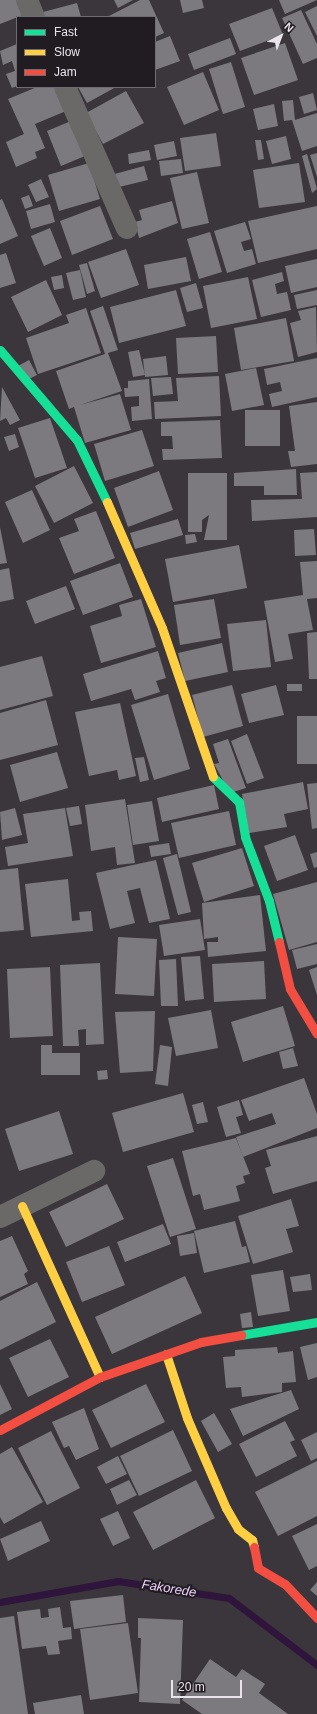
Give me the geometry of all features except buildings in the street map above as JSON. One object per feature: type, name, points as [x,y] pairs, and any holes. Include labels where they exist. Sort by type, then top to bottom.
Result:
[{"type":"street","points":[[27,0],[34,16]]},
{"type":"street","points":[[65,88],[127,228]]},
{"type":"street","points":[[0,350],[30,389],[77,440],[98,482],[162,628],[204,756],[216,783],[239,802],[246,837],[269,901],[290,989],[317,1034]]},
{"type":"street","points":[[0,1217],[94,1171]]},
{"type":"street","points":[[22,1206],[100,1376]]},
{"type":"street","points":[[0,1430],[100,1376],[201,1342],[317,1322]]},
{"type":"street","points":[[166,1354],[190,1425],[226,1508],[238,1529],[252,1540],[258,1568],[285,1584],[317,1618]]},
{"type":"waterway","name":"Fakorede","points":[[0,1602],[118,1581],[229,1598],[317,1665]]},
{"type":"traffic: fast","points":[[0,350],[77,440],[107,502]]},
{"type":"traffic: fast","points":[[213,777],[239,802],[245,837],[269,901],[279,942]]},
{"type":"traffic: fast","points":[[241,1335],[317,1322]]},
{"type":"traffic: slow","points":[[107,502],[162,628],[213,777]]},
{"type":"traffic: slow","points":[[22,1206],[100,1377]]},
{"type":"traffic: slow","points":[[166,1354],[187,1418],[226,1508],[238,1529],[252,1540],[254,1547]]},
{"type":"traffic: jam","points":[[279,942],[290,989],[317,1034]]},
{"type":"traffic: jam","points":[[0,1430],[100,1377],[201,1342],[241,1335]]},
{"type":"traffic: jam","points":[[254,1547],[258,1568],[285,1584],[317,1618]]}]
